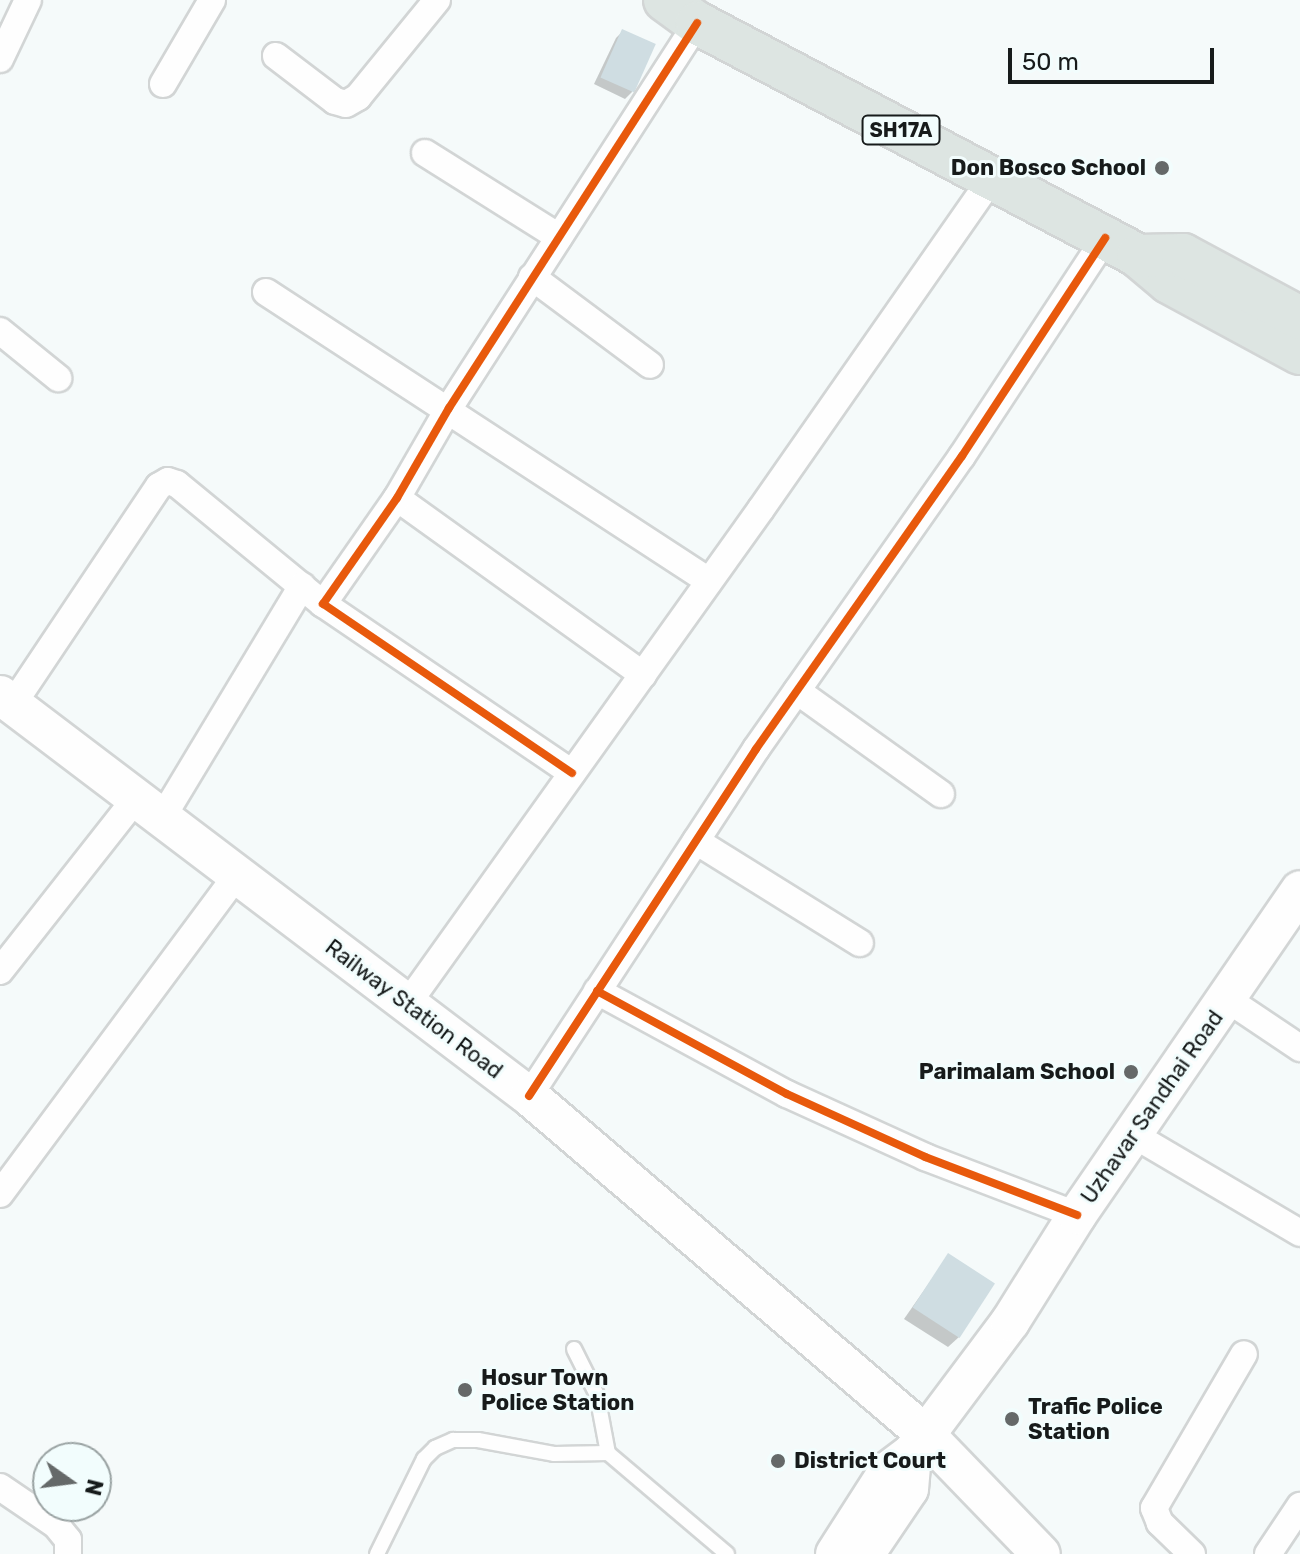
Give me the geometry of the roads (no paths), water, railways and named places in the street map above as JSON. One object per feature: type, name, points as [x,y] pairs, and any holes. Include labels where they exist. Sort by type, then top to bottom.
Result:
[{"type":"main road","name":"SH17A","points":[[681,11],[1122,247],[1169,282],[1300,353]]},
{"type":"main road","name":"SH17A","points":[[1122,247],[1183,255],[1300,318]]},
{"type":"main road","name":"Railway Station Road","points":[[6,700],[529,1096],[1041,1554]]},
{"type":"main road","name":"Uzhavar Sandhai Road","points":[[835,1554],[888,1471],[918,1443],[1010,1322],[1077,1215],[1234,1004],[1300,890]]},
{"type":"main road","points":[[1010,1322],[1031,1320],[1149,1144],[1234,1004],[1300,919]]},
{"type":"main road","points":[[865,1554],[909,1489],[918,1443]]},
{"type":"street","points":[[0,59],[28,0]]},
{"type":"street","points":[[163,84],[212,0]]},
{"type":"street","points":[[276,56],[335,101],[346,104],[358,97],[437,0]]},
{"type":"street","points":[[323,604],[397,498],[449,408],[559,237],[681,11]]},
{"type":"street","points":[[425,153],[559,237]]},
{"type":"street","points":[[408,1003],[992,178]]},
{"type":"street","points":[[529,1096],[797,691],[962,456],[1122,247]]},
{"type":"street","points":[[532,277],[650,365]]},
{"type":"street","points":[[266,292],[449,408],[709,581]]},
{"type":"street","points":[[0,331],[58,378]]},
{"type":"street","points":[[6,700],[159,486],[168,481],[177,484],[323,604],[572,773]]},
{"type":"street","points":[[397,498],[643,675]]},
{"type":"street","points":[[0,971],[149,808],[302,586]]},
{"type":"street","points":[[797,691],[941,794]]},
{"type":"street","points":[[696,841],[860,943]]},
{"type":"street","points":[[0,1193],[237,875]]},
{"type":"street","points":[[597,991],[787,1094],[925,1157],[1077,1215]]},
{"type":"street","points":[[1234,1004],[1300,1048]]},
{"type":"street","points":[[1149,1144],[1300,1233]]},
{"type":"street","points":[[1192,1554],[1160,1523],[1154,1508],[1244,1354]]},
{"type":"street","points":[[0,1487],[56,1525],[68,1540],[68,1554]]},
{"type":"street","points":[[1268,1554],[1300,1506]]},
{"type":"lane","points":[[574,1349],[597,1395],[608,1453],[727,1554]]},
{"type":"lane","points":[[377,1554],[424,1459],[435,1448],[453,1440],[478,1440],[554,1454],[608,1453]]},
{"type":"place","name":"Don Bosco School","points":[[1162,168]]},
{"type":"place","name":"Parimalam School","points":[[1131,1072]]},
{"type":"place","name":"Hosur Town Police Station","points":[[465,1390]]},
{"type":"place","name":"Trafic Police Station","points":[[1012,1419]]},
{"type":"place","name":"District Court","points":[[778,1461]]}]
